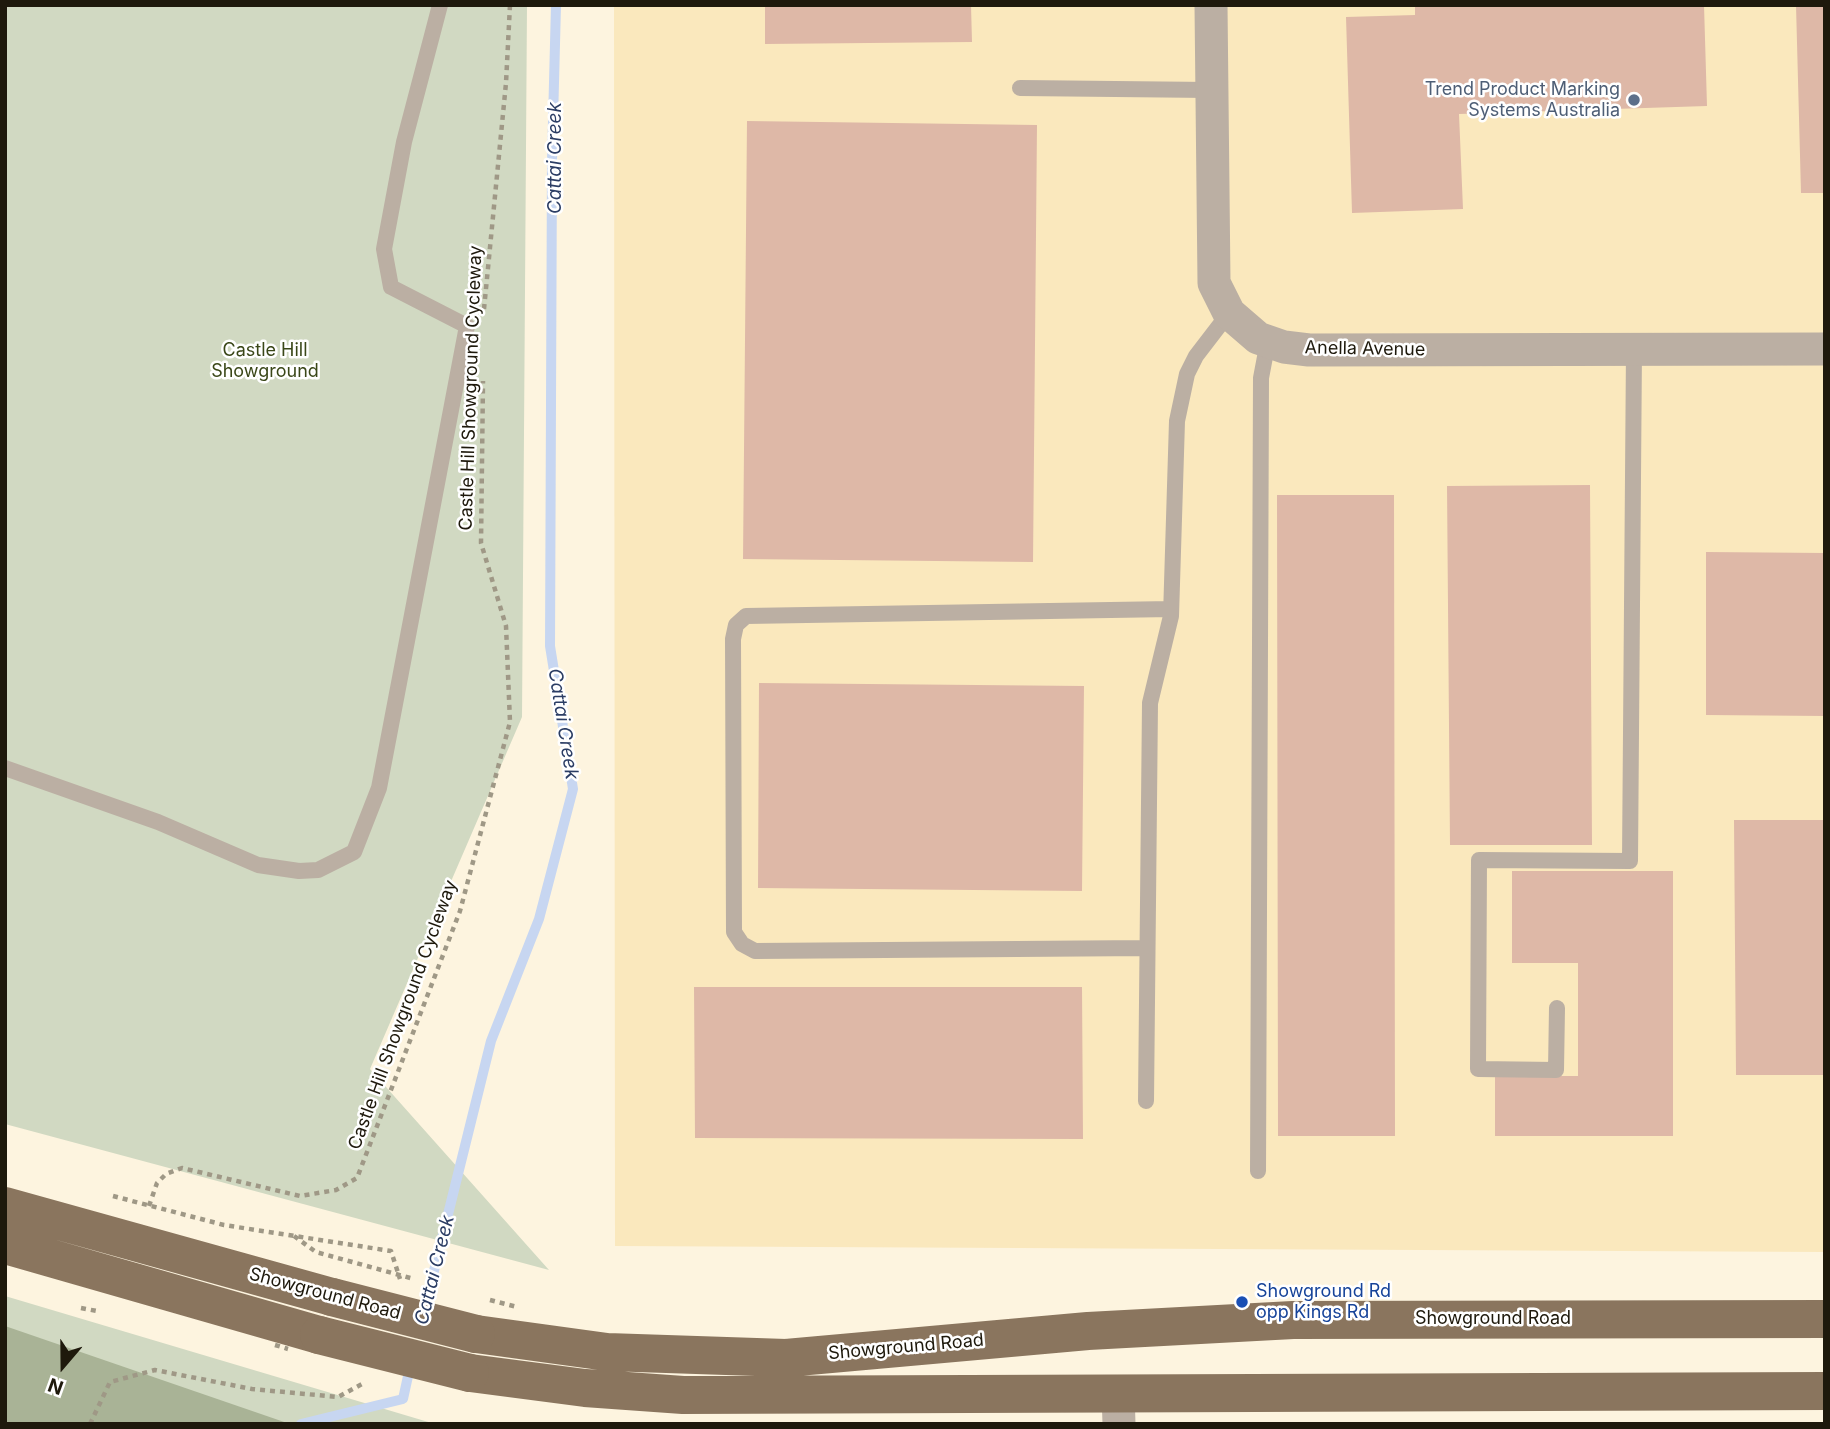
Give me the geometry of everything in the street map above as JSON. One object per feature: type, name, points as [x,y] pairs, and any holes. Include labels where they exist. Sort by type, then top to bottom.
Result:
[{"type":"main road","name":"Showground Road","points":[[5,1206],[476,1334],[607,1352],[786,1357],[1088,1331],[1293,1320],[1825,1319]]},
{"type":"main road","points":[[5,1245],[319,1335],[470,1373],[585,1388],[683,1395],[1119,1408],[1825,1391]]},
{"type":"street","name":"Anella Avenue","points":[[1211,5],[1213,283],[1229,313],[1248,331],[1268,341],[1309,350],[1825,349]]},
{"type":"lane","points":[[5,768],[158,822],[258,865],[299,871],[318,870],[354,852],[379,788],[467,326],[391,287],[384,249],[404,142],[440,5]]},
{"type":"lane","points":[[1020,88],[1210,90]]},
{"type":"lane","points":[[1146,1101],[1150,703],[1171,609],[1181,393],[1196,356],[1229,313]]},
{"type":"lane","points":[[1258,1171],[1261,391],[1262,362],[1268,341]]},
{"type":"lane","points":[[1557,1008],[1556,1070],[1478,1069],[1479,860],[1630,861],[1634,349]]},
{"type":"lane","points":[[1147,948],[755,951],[742,944],[734,932],[733,639],[736,625],[746,616],[1171,609]]},
{"type":"path","name":"Castle Hill Showground Cycleway","points":[[484,322],[486,262],[506,83],[510,5]]},
{"type":"path","name":"Castle Hill Showground Cycleway","points":[[294,1236],[224,1225],[149,1206],[157,1183],[166,1174],[182,1168],[300,1196],[337,1190],[357,1178],[460,911],[510,722],[506,626],[481,543],[483,377]]},
{"type":"path","points":[[294,1236],[316,1252],[424,1281]]},
{"type":"path","points":[[294,1236],[391,1251],[403,1290]]},
{"type":"path","points":[[477,1296],[517,1307]]},
{"type":"path","points":[[90,1424],[110,1382],[155,1370],[252,1389],[338,1397],[367,1382]]},
{"type":"shaded area","points":[[614,5],[1825,5],[1825,1252],[615,1246]]},
{"type":"green space","name":"Castle Hill Showground","points":[[5,5],[527,5],[522,717],[370,1069],[549,1270],[5,1124]]},
{"type":"green space","points":[[5,1296],[435,1424],[5,1424]]},
{"type":"green space","points":[[5,1326],[290,1424],[5,1424]]},
{"type":"building","points":[[765,5],[971,5],[972,42],[765,44]]},
{"type":"building","points":[[1415,5],[1704,5],[1707,106],[1459,114],[1463,209],[1352,213],[1346,17],[1415,15]]},
{"type":"building","points":[[1796,5],[1825,5],[1825,193],[1801,193]]},
{"type":"building","points":[[747,121],[1037,125],[1033,562],[743,559]]},
{"type":"building","points":[[1590,485],[1592,845],[1450,845],[1447,486]]},
{"type":"building","points":[[1277,495],[1394,495],[1395,1136],[1278,1136]]},
{"type":"building","points":[[1706,552],[1825,553],[1825,716],[1706,715]]},
{"type":"building","points":[[759,683],[1084,686],[1082,891],[758,888]]},
{"type":"building","points":[[1734,820],[1825,820],[1825,1075],[1736,1075]]},
{"type":"building","points":[[1512,871],[1673,871],[1673,1136],[1495,1136],[1495,1076],[1578,1076],[1578,963],[1512,963]]},
{"type":"building","points":[[694,987],[1082,987],[1083,1139],[695,1138]]},
{"type":"waterway","name":"Cattai Creek","points":[[424,1311],[491,1041],[539,919],[573,789],[550,646],[552,160],[556,5]]},
{"type":"waterway","name":"Cattai Creek","points":[[301,1424],[403,1399],[410,1367]]},
{"type":"place","name":"Trend Product Marking Systems Australia","points":[[1634,100]]},
{"type":"place","name":"Showground Rd opp Kings Rd","points":[[1242,1302]]}]
